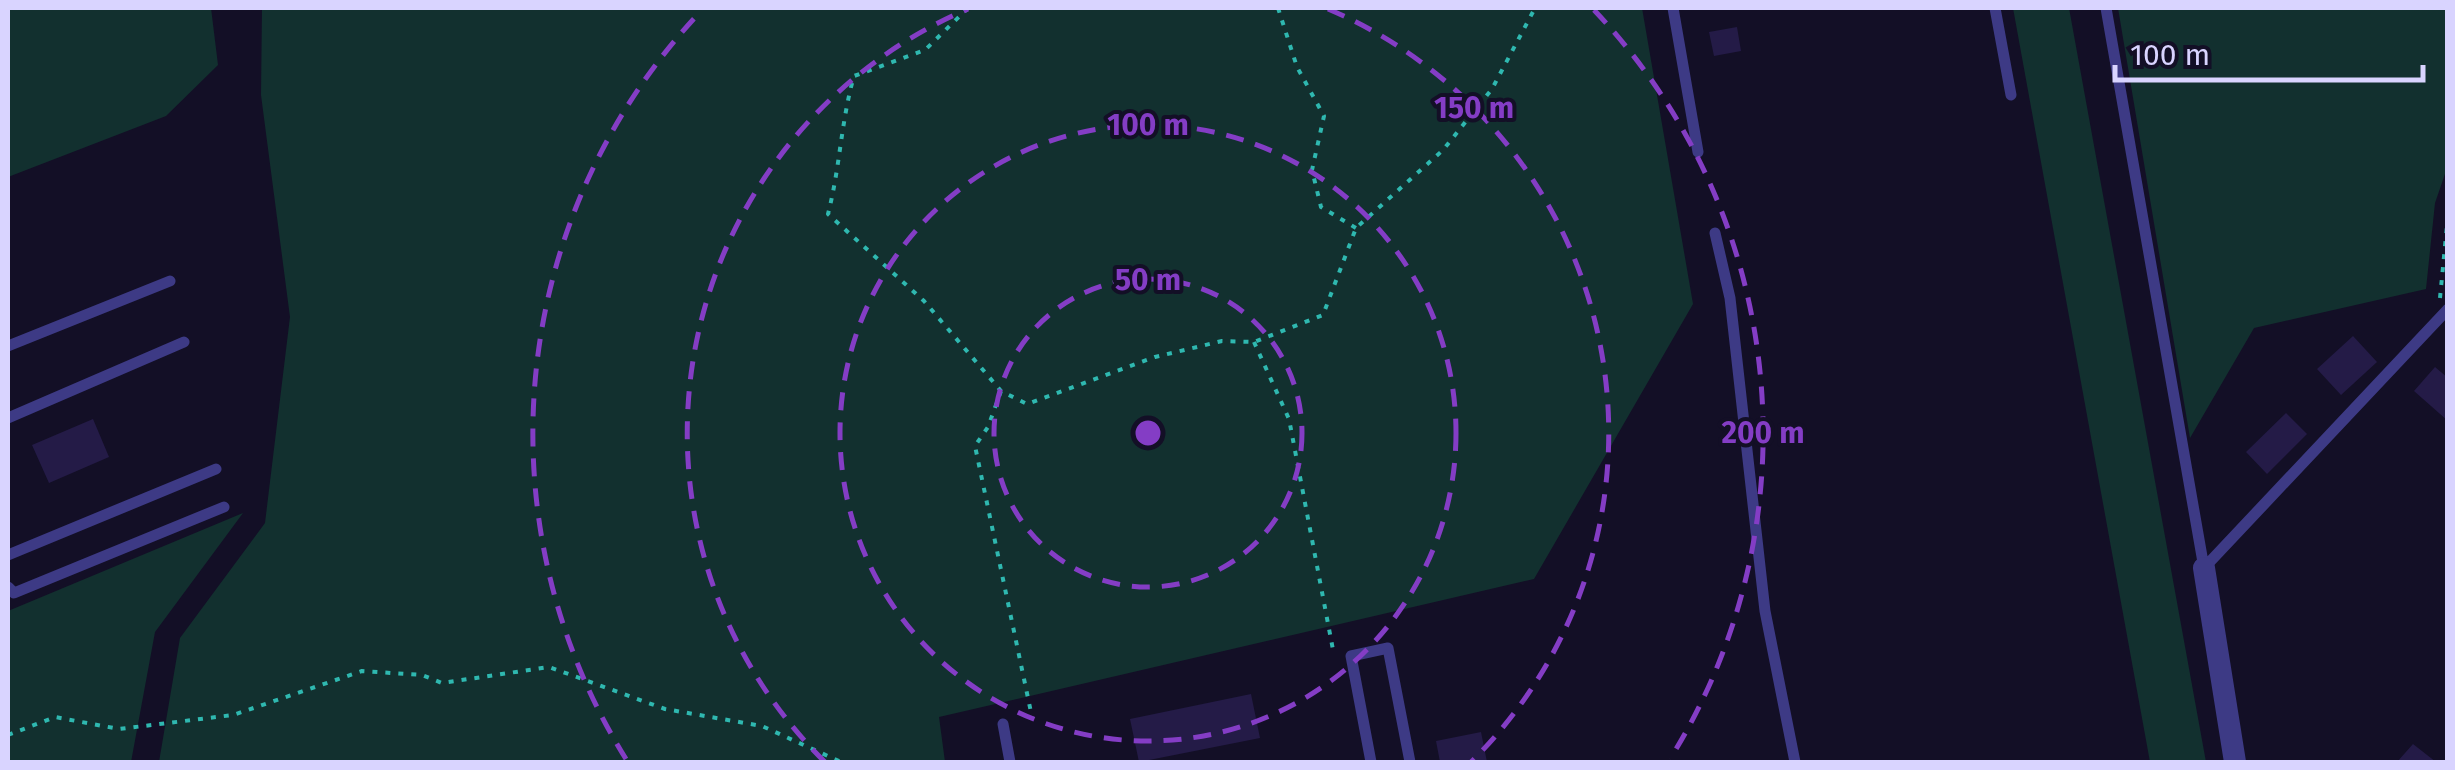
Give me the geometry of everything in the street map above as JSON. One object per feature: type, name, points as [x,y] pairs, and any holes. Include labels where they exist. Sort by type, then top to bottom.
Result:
[{"type":"street","points":[[2204,568],[2235,762]]},
{"type":"lane","points":[[1672,8],[1698,152]]},
{"type":"lane","points":[[1995,8],[2011,95]]},
{"type":"lane","points":[[2106,8],[2204,568]]},
{"type":"lane","points":[[1715,233],[1730,298],[1766,611],[1795,762]]},
{"type":"lane","points":[[8,346],[170,281]]},
{"type":"lane","points":[[2204,568],[2448,306]]},
{"type":"lane","points":[[8,418],[184,342]]},
{"type":"lane","points":[[8,556],[216,469]]},
{"type":"lane","points":[[8,586],[14,593],[224,507]]},
{"type":"lane","points":[[1371,762],[1351,656],[1388,648],[1410,762]]},
{"type":"lane","points":[[1003,724],[1010,762]]},
{"type":"path","points":[[968,8],[925,50],[854,76],[846,104],[842,161],[828,214],[924,301],[1001,391],[1027,404],[1156,357],[1222,341],[1254,342],[1323,315],[1356,228],[1443,150],[1492,89],[1535,8]]},
{"type":"path","points":[[1278,8],[1297,67],[1324,116],[1312,170],[1322,207],[1356,228]]},
{"type":"path","points":[[2448,215],[2440,298],[2448,306]]},
{"type":"path","points":[[1254,342],[1289,418],[1335,659]]},
{"type":"path","points":[[1001,391],[988,426],[975,446],[1032,717]]},
{"type":"path","points":[[8,735],[55,717],[119,729],[233,715],[362,671],[422,675],[442,682],[548,668],[665,709],[762,726],[841,762]]},
{"type":"green space","points":[[8,8],[211,8],[218,65],[166,116],[8,177]]},
{"type":"green space","points":[[262,8],[1642,8],[1693,304],[1534,579],[939,717],[945,762],[159,762],[180,638],[265,523],[290,317],[261,95]]},
{"type":"green space","points":[[2013,8],[2069,8],[2206,762],[2150,762]]},
{"type":"green space","points":[[2118,8],[2447,8],[2447,168],[2435,203],[2426,289],[2254,328],[2190,438]]},
{"type":"green space","points":[[243,513],[155,632],[131,762],[8,762],[8,611]]},
{"type":"building","points":[[1737,27],[1741,51],[1714,56],[1709,32]]},
{"type":"building","points":[[2353,336],[2377,362],[2341,395],[2317,369]]},
{"type":"building","points":[[2435,367],[2448,378],[2448,421],[2414,391]]},
{"type":"building","points":[[2286,413],[2307,434],[2267,474],[2246,452]]},
{"type":"building","points":[[93,419],[109,457],[49,483],[32,445]]},
{"type":"building","points":[[1251,694],[1260,738],[1139,762],[1130,719]]},
{"type":"building","points":[[1481,732],[1487,762],[1440,762],[1436,741]]},
{"type":"building","points":[[2413,744],[2436,762],[2397,762]]}]
